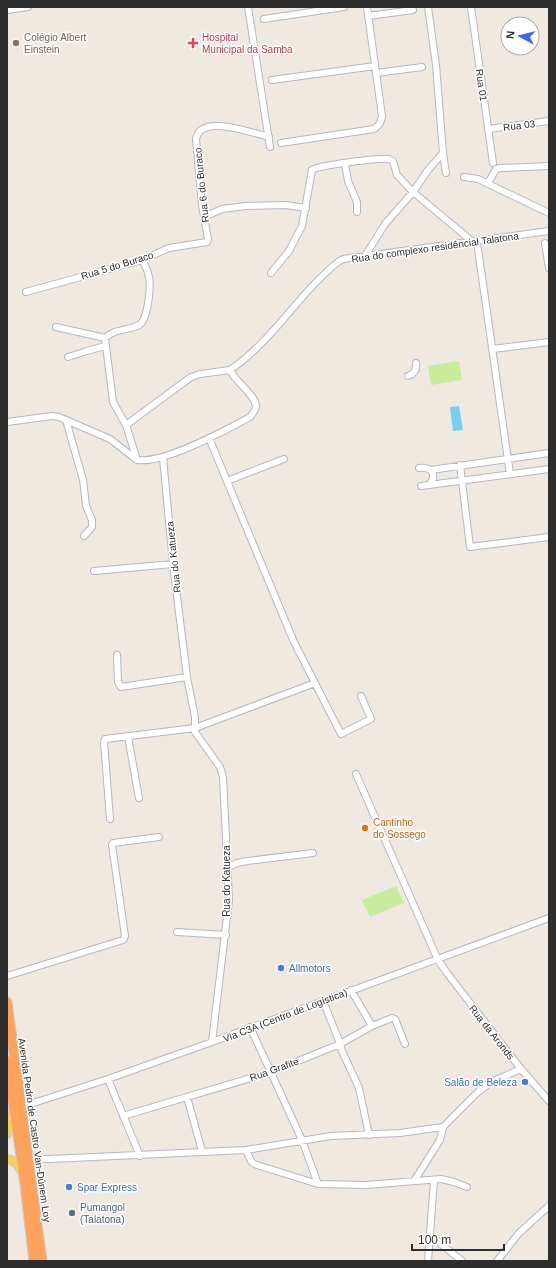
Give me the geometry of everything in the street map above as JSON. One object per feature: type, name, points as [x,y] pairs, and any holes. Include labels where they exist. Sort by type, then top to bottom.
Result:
[{"type":"highway","name":"Avenida Pedro de Castro Van-Dúnem Loy","points":[[7,1002],[23,1172],[34,1261]]},
{"type":"highway","name":"Avenida Pedro de Castro Van-Dúnem Loy","points":[[7,1061],[28,1160],[42,1261]]},
{"type":"main road","points":[[7,1134],[17,1107]]},
{"type":"main road","points":[[7,1159],[12,1160],[17,1164],[23,1172]]},
{"type":"street","points":[[7,10],[28,7]]},
{"type":"street","points":[[248,7],[270,147]]},
{"type":"street","points":[[264,18],[344,7]]},
{"type":"street","points":[[281,143],[374,129],[378,126],[382,116],[367,7]]},
{"type":"street","points":[[428,7],[436,64],[446,173]]},
{"type":"street","name":"Rua 01","points":[[471,7],[493,163]]},
{"type":"street","points":[[368,16],[413,10]]},
{"type":"street","points":[[272,80],[422,66]]},
{"type":"street","name":"Rua 03","points":[[488,129],[549,121]]},
{"type":"street","name":"Rua 6 do Buraco","points":[[208,241],[196,139],[198,131],[202,128],[221,125],[269,137]]},
{"type":"street","points":[[365,256],[385,224],[413,192],[428,170],[443,153]]},
{"type":"street","points":[[271,273],[296,240],[302,226],[311,173],[315,168],[389,159],[393,161],[397,175],[413,192],[473,242]]},
{"type":"street","points":[[345,164],[348,181],[357,202],[356,212]]},
{"type":"street","points":[[488,183],[496,169],[549,166]]},
{"type":"street","points":[[464,177],[478,179],[488,183],[549,213]]},
{"type":"street","points":[[204,217],[222,209],[246,206],[286,205],[306,208]]},
{"type":"street","name":"Rua do complexo residêncial Talatona","points":[[230,370],[262,342],[308,289],[331,268],[343,260],[549,231]]},
{"type":"street","name":"Rua 5 do Buraco","points":[[26,292],[142,260],[169,248],[202,244],[208,241]]},
{"type":"street","points":[[545,243],[549,268]]},
{"type":"street","points":[[478,249],[510,474]]},
{"type":"street","points":[[138,460],[126,425],[113,402],[105,338],[108,334],[117,330],[134,326],[142,322],[147,308],[150,286],[149,277],[142,260]]},
{"type":"street","points":[[56,327],[105,338]]},
{"type":"street","points":[[493,349],[549,342]]},
{"type":"street","points":[[68,357],[105,346]]},
{"type":"street","points":[[408,376],[414,372],[416,364]]},
{"type":"street","points":[[7,422],[52,416],[66,420],[110,439],[138,460],[163,458],[209,438],[250,417],[255,412],[256,406],[254,399],[235,378],[230,370],[200,374],[191,378],[126,425]]},
{"type":"street","points":[[66,420],[83,480],[86,506],[92,520],[92,528],[84,536]]},
{"type":"street","points":[[209,438],[294,642],[341,734],[371,719],[361,696]]},
{"type":"street","points":[[419,468],[431,470],[549,453]]},
{"type":"street","name":"Rua do Katueza","points":[[163,458],[173,564],[187,677],[195,717],[195,732],[220,767],[224,777],[229,900],[212,1042]]},
{"type":"street","points":[[227,481],[284,459]]},
{"type":"street","points":[[460,465],[470,548],[549,537]]},
{"type":"street","points":[[421,486],[549,469]]},
{"type":"street","points":[[429,485],[432,480],[431,470]]},
{"type":"street","points":[[94,572],[173,564]]},
{"type":"street","points":[[118,655],[118,682],[121,687],[187,677]]},
{"type":"street","points":[[110,820],[105,739],[195,728],[315,683]]},
{"type":"street","points":[[128,737],[139,798]]},
{"type":"street","name":"Rua da Aronds","points":[[356,774],[438,960],[456,986],[521,1069],[549,1101]]},
{"type":"street","points":[[7,976],[123,940],[125,936],[112,845],[114,843],[159,837]]},
{"type":"street","points":[[227,868],[247,861],[313,853]]},
{"type":"street","name":"Via C3A (Centro de Logística)","points":[[17,1107],[108,1079],[438,960],[549,918]]},
{"type":"street","points":[[177,932],[226,935]]},
{"type":"street","points":[[352,990],[372,1026]]},
{"type":"street","points":[[323,1001],[359,1088],[369,1134]]},
{"type":"street","name":"Rua Grafite","points":[[123,1116],[271,1072],[340,1044],[372,1026],[393,1018],[405,1044]]},
{"type":"street","points":[[250,1027],[302,1140],[318,1184]]},
{"type":"street","points":[[414,1181],[437,1144],[443,1127],[478,1092],[492,1082],[521,1069]]},
{"type":"street","points":[[108,1079],[140,1156]]},
{"type":"street","points":[[187,1098],[202,1151]]},
{"type":"street","points":[[28,1160],[246,1150],[331,1136],[400,1133],[443,1127]]},
{"type":"street","points":[[246,1150],[254,1164],[318,1184],[366,1185],[441,1179],[467,1186]]},
{"type":"street","points":[[428,1261],[434,1180]]},
{"type":"street","points":[[497,1261],[520,1233],[549,1206]]},
{"type":"street","points":[[430,1235],[462,1261]]},
{"type":"green space","points":[[459,361],[462,380],[431,385],[428,366]]},
{"type":"green space","points":[[396,886],[404,903],[370,917],[362,900]]},
{"type":"water","points":[[459,406],[463,430],[453,431],[450,407]]},
{"type":"place","name":"Colégio Albert Einstein","points":[[16,43]]},
{"type":"place","name":"Hospital Municipal da Samba","points":[[193,43]]},
{"type":"place","name":"Cantinho do Sossego","points":[[365,828]]},
{"type":"place","name":"Allmotors","points":[[281,968]]},
{"type":"place","name":"Salão de Beleza","points":[[525,1082]]},
{"type":"place","name":"Spar Express","points":[[69,1187]]},
{"type":"place","name":"Pumangol (Talatona)","points":[[72,1213]]}]
